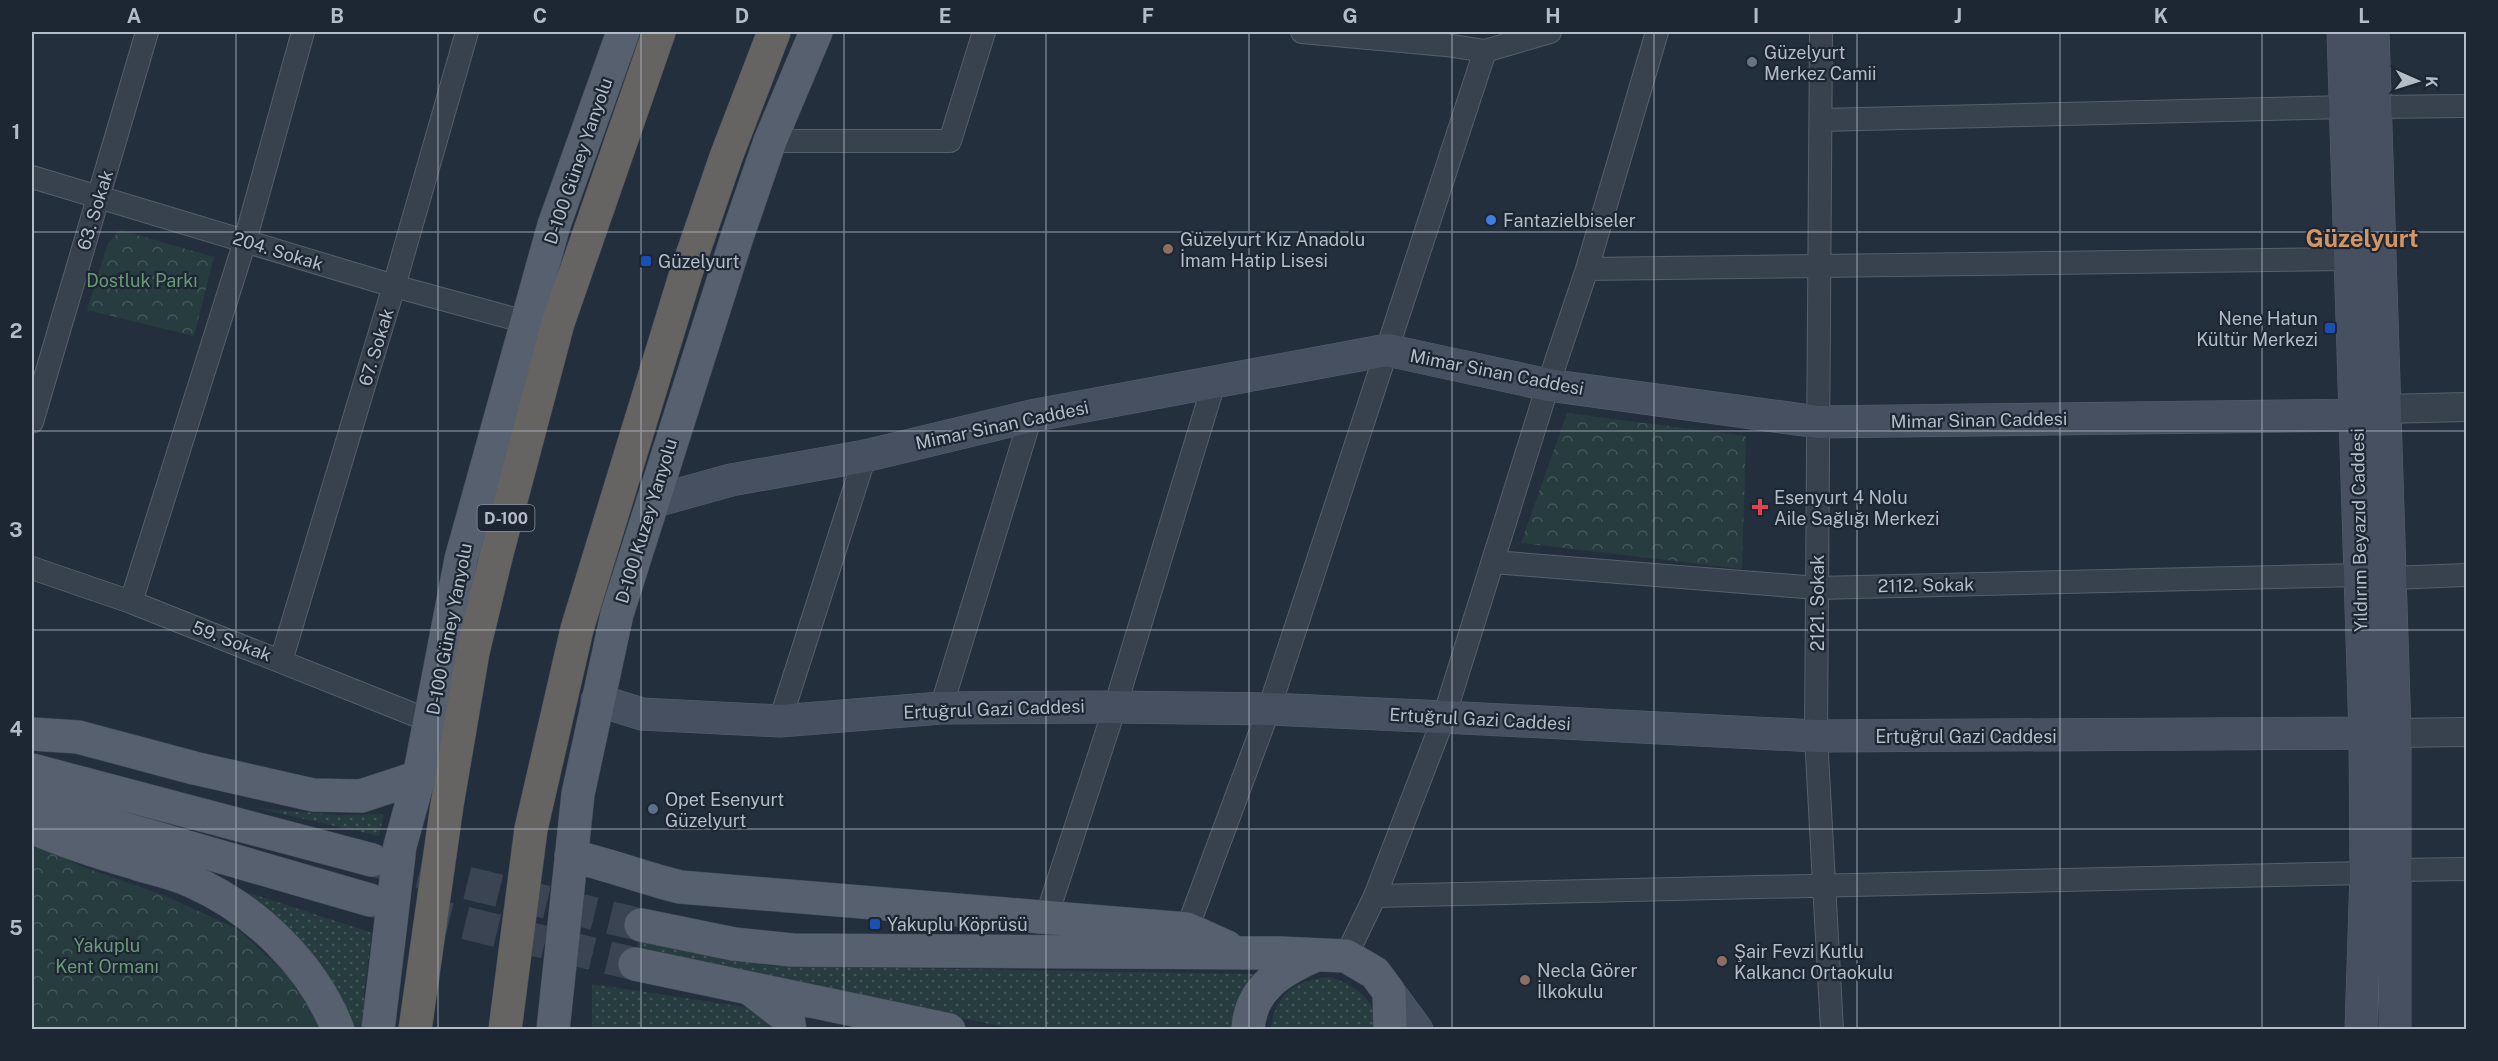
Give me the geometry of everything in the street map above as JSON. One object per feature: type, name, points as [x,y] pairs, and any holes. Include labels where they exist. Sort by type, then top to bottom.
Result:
[{"type":"highway","name":"D-100","points":[[416,1029],[432,904],[455,758],[473,652],[496,557],[558,323],[659,32]]},
{"type":"highway","points":[[505,1029],[531,829],[577,629],[686,273],[726,157],[774,32]]},
{"type":"highway","points":[[515,946],[519,1029]]},
{"type":"main road","name":"D-100 Güney Yanyolu","points":[[378,1029],[400,846],[419,777],[461,559],[554,225],[623,32]]},
{"type":"main road","name":"D-100 Kuzey Yanyolu","points":[[553,1029],[578,794],[617,614],[706,330],[770,141],[816,32]]},
{"type":"main road","name":"Yıldırım Beyazıd Caddesi","points":[[2343,32],[2361,107],[2370,412],[2359,575],[2380,734]]},
{"type":"main road","name":"Yıldırım Beyazıd Caddesi","points":[[2373,32],[2361,107],[2349,260],[2390,578],[2380,734],[2381,871],[2395,1029]]},
{"type":"main road","name":"Mimar Sinan Caddesi","points":[[652,502],[731,480],[865,456],[1031,416],[1387,351],[1548,385],[1818,422],[2370,412]]},
{"type":"main road","points":[[2359,575],[2390,578]]},
{"type":"main road","name":"Ertuğrul Gazi Caddesi","points":[[597,700],[642,714],[780,721],[941,708],[1115,707],[1269,709],[1816,736],[2380,734]]},
{"type":"main road","points":[[32,734],[78,737],[194,768],[313,795],[362,796],[419,777]]},
{"type":"main road","points":[[32,770],[372,860]]},
{"type":"main road","points":[[32,802],[370,900]]},
{"type":"main road","points":[[32,827],[74,844],[190,880],[243,911],[286,948],[312,979],[338,1029]]},
{"type":"main road","points":[[571,856],[607,864],[680,887],[1187,929],[1243,953]]},
{"type":"main road","name":"Yıldırım Beyazıd Caddesi","points":[[2361,1029],[2381,871]]},
{"type":"main road","points":[[641,925],[734,944],[792,950],[1243,953],[1331,956],[1375,973],[1417,1029]]},
{"type":"main road","points":[[1248,1029],[1249,1017],[1258,995],[1273,977],[1331,956]]},
{"type":"main road","points":[[635,964],[949,1029]]},
{"type":"main road","points":[[747,986],[788,1018],[790,1029]]},
{"type":"main road","points":[[1389,992],[1390,1029]]},
{"type":"street","name":"63. Sokak","points":[[32,422],[147,32]]},
{"type":"street","points":[[131,602],[245,241],[303,32]]},
{"type":"street","name":"67. Sokak","points":[[281,661],[394,286],[467,32]]},
{"type":"street","points":[[770,141],[950,141],[984,32]]},
{"type":"street","points":[[1302,32],[1446,45],[1485,51],[1550,32]]},
{"type":"street","points":[[1331,956],[1375,896],[1444,717],[1548,385],[1587,269],[1657,32]]},
{"type":"street","name":"2121. Sokak","points":[[1821,32],[1816,736],[1832,1029]]},
{"type":"street","points":[[1187,929],[1269,709],[1485,51]]},
{"type":"street","points":[[1821,120],[2466,106]]},
{"type":"street","name":"204. Sokak","points":[[32,177],[394,286],[526,322]]},
{"type":"street","points":[[1587,269],[2349,260]]},
{"type":"street","points":[[1046,918],[1115,707],[1214,383]]},
{"type":"street","name":"Mimar Sinan Caddesi","points":[[2370,412],[2466,407]]},
{"type":"street","points":[[941,708],[1031,416]]},
{"type":"street","points":[[780,721],[865,456]]},
{"type":"street","name":"2112. Sokak","points":[[1493,562],[1817,588],[2359,575]]},
{"type":"street","name":"59. Sokak","points":[[32,568],[131,602],[430,721]]},
{"type":"street","points":[[2390,578],[2466,575]]},
{"type":"street","name":"Ertuğrul Gazi Caddesi","points":[[2380,734],[2466,732]]},
{"type":"street","points":[[1375,896],[2466,869]]},
{"type":"green space","name":"Dostluk Parkı","points":[[120,230],[214,257],[194,336],[87,310],[108,243]]},
{"type":"green space","points":[[1567,413],[1746,436],[1742,569],[1521,543]]},
{"type":"green space","points":[[255,808],[338,815],[384,814],[379,836]]},
{"type":"green space","name":"Yakuplu Kent Ormanı","points":[[32,843],[81,866],[163,895],[238,929],[286,974],[316,1018],[320,1030],[32,1030]]},
{"type":"green space","points":[[216,882],[372,933],[364,993],[370,1029],[355,1029],[339,994]]},
{"type":"green space","points":[[639,935],[772,966],[1254,974],[1233,1010],[1232,1029],[1019,1030],[636,952]]},
{"type":"green space","points":[[1328,977],[1355,988],[1369,1001],[1377,1029],[1271,1030],[1277,1007],[1288,991],[1306,982]]},
{"type":"green space","points":[[592,984],[758,1009],[779,1029],[592,1029]]},
{"type":"tunnel","points":[[372,860],[641,925]]},
{"type":"tunnel","points":[[370,900],[635,964]]},
{"type":"place","name":"Güzelyurt Merkez Camii","points":[[1752,62]]},
{"type":"place","name":"Fantazielbiseler","points":[[1491,220]]},
{"type":"place","name":"Güzelyurt Kız Anadolu İmam Hatip Lisesi","points":[[1168,249]]},
{"type":"place","name":"Güzelyurt","points":[[646,261]]},
{"type":"place","name":"Nene Hatun Kültür Merkezi","points":[[2330,328]]},
{"type":"place","name":"Esenyurt 4 Nolu Aile Sağlığı Merkezi","points":[[1760,507]]},
{"type":"place","name":"Opet Esenyurt Güzelyurt","points":[[653,809]]},
{"type":"place","name":"Yakuplu Köprüsü","points":[[875,924]]},
{"type":"place","name":"Şair Fevzi Kutlu Kalkancı Ortaokulu","points":[[1722,961]]},
{"type":"place","name":"Necla Görer İlkokulu","points":[[1525,980]]},
{"type":"district","name":"Güzelyurt","points":[[2362,238]]}]
